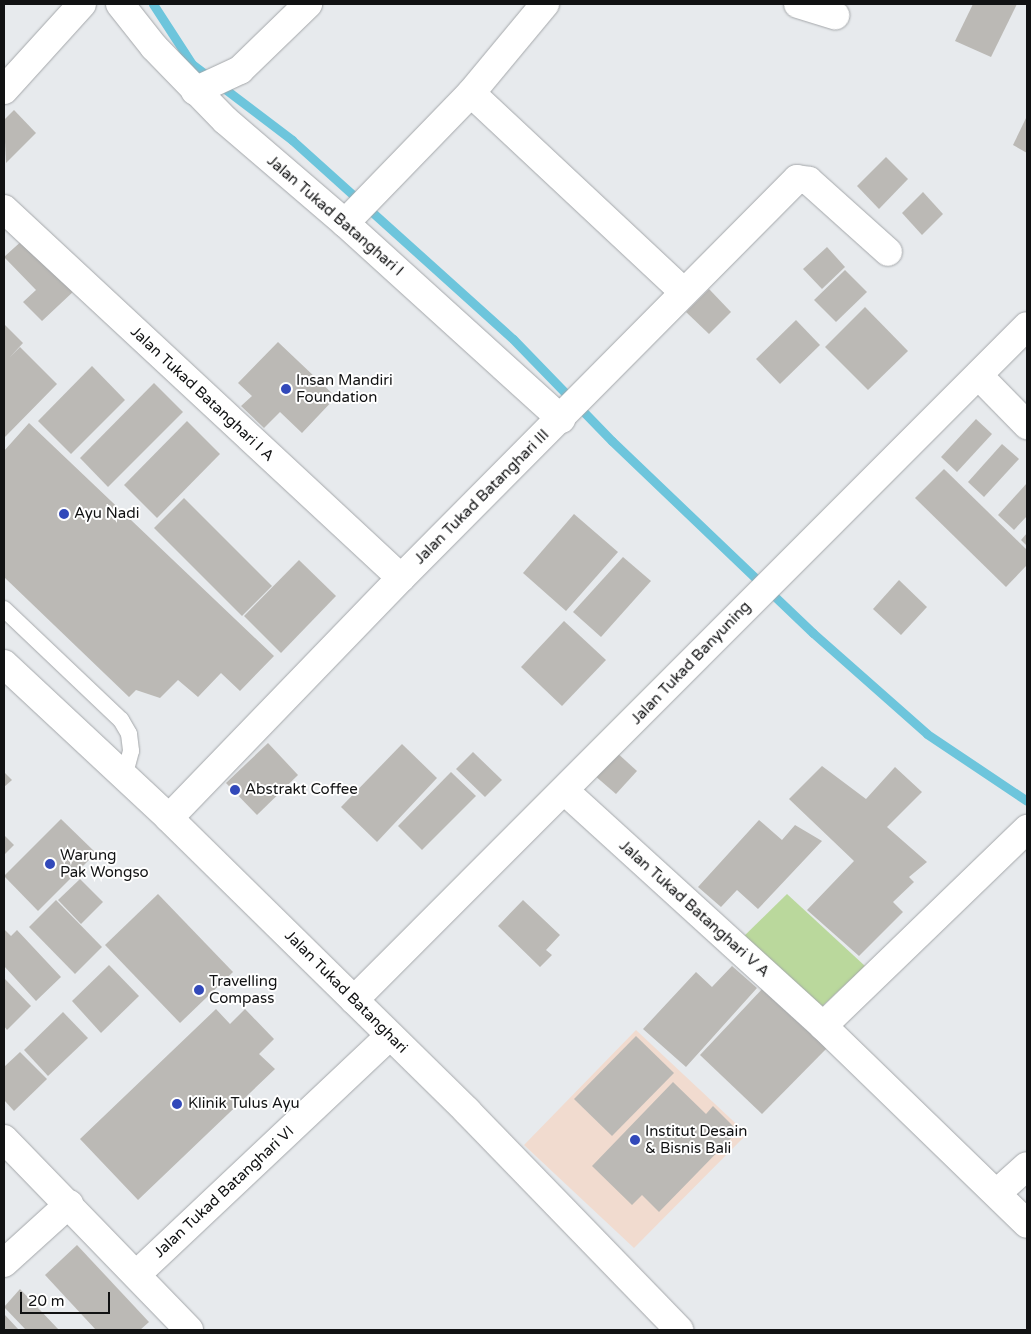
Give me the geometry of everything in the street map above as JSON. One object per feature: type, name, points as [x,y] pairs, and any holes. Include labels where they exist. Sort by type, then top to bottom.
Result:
[{"type":"street","points":[[4,90],[82,4]]},
{"type":"street","name":"Jalan Tukad Batanghari I","points":[[120,4],[200,89],[225,120],[353,216],[566,413]]},
{"type":"street","points":[[200,89],[240,70],[308,4]]},
{"type":"street","points":[[353,216],[384,181],[471,93],[544,4]]},
{"type":"street","points":[[798,4],[835,15]]},
{"type":"street","points":[[471,93],[684,292]]},
{"type":"street","name":"Jalan Tukad Batanghari III","points":[[169,818],[401,578],[797,179],[809,182],[888,252]]},
{"type":"street","name":"Jalan Tukad Batanghari I A","points":[[4,209],[401,578]]},
{"type":"street","name":"Jalan Tukad Banyuning","points":[[354,1000],[566,792],[747,605],[979,376],[1027,326]]},
{"type":"street","points":[[979,376],[1027,425]]},
{"type":"street","name":"Jalan Tukad Batanghari","points":[[4,664],[169,818],[468,1111],[679,1330]]},
{"type":"street","name":"Jalan Tukad Batanghari V A","points":[[566,792],[823,1026],[1027,1224]]},
{"type":"street","points":[[823,1026],[1025,832]]},
{"type":"street","name":"Jalan Tukad Batanghari VI","points":[[137,1274],[390,1036]]},
{"type":"street","points":[[4,1139],[137,1274],[189,1330]]},
{"type":"street","points":[[997,1193],[1027,1166]]},
{"type":"street","points":[[4,1263],[69,1204]]},
{"type":"lane","points":[[4,609],[121,720],[129,734],[131,751],[124,777]]},
{"type":"shaded area","name":"Institut Desain & Bisnis Bali","points":[[636,1030],[747,1134],[634,1248],[524,1145]]},
{"type":"green space","points":[[787,894],[865,966],[816,1012],[739,941]]},
{"type":"building","points":[[973,4],[1017,4],[991,57],[955,41]]},
{"type":"building","points":[[14,110],[36,133],[6,163],[4,120]]},
{"type":"building","points":[[1027,116],[1027,153],[1013,145]]},
{"type":"building","points":[[886,157],[908,179],[879,209],[857,186]]},
{"type":"building","points":[[923,192],[943,214],[922,235],[902,213]]},
{"type":"building","points":[[25,238],[75,290],[42,321],[23,302],[36,290],[4,257]]},
{"type":"building","points":[[827,247],[845,267],[822,289],[803,269]]},
{"type":"building","points":[[845,270],[867,292],[836,322],[814,300]]},
{"type":"building","points":[[709,289],[731,312],[709,334],[686,312]]},
{"type":"building","points":[[865,307],[908,351],[868,390],[825,347]]},
{"type":"building","points":[[796,320],[820,345],[780,384],[756,359]]},
{"type":"building","points":[[4,324],[23,343],[10,357],[20,347],[57,384],[4,438]]},
{"type":"building","name":"Insan Mandiri Foundation","points":[[278,342],[336,397],[302,433],[280,412],[264,428],[241,406],[252,396],[238,383]]},
{"type":"building","points":[[92,366],[125,400],[71,454],[38,421]]},
{"type":"building","points":[[154,383],[183,412],[108,487],[80,458]]},
{"type":"building","points":[[976,419],[992,434],[957,472],[941,457]]},
{"type":"building","points":[[187,421],[220,454],[157,518],[124,485]]},
{"type":"building","name":"Ayu Nadi","points":[[29,423],[274,656],[240,691],[221,673],[198,697],[178,680],[160,698],[136,690],[129,697],[4,577],[4,451]]},
{"type":"building","points":[[1002,444],[1019,459],[984,497],[968,482]]},
{"type":"building","points":[[944,469],[1027,550],[1027,565],[1006,587],[915,498]]},
{"type":"building","points":[[1027,483],[1027,516],[1014,530],[998,515]]},
{"type":"building","points":[[184,498],[272,586],[242,616],[154,528]]},
{"type":"building","points":[[574,514],[618,552],[566,611],[523,573]]},
{"type":"building","points":[[1027,533],[1027,546],[1021,540]]},
{"type":"building","points":[[623,557],[651,581],[601,637],[573,612]]},
{"type":"building","points":[[299,560],[336,596],[281,653],[244,616]]},
{"type":"building","points":[[899,580],[927,607],[901,635],[873,609]]},
{"type":"building","points":[[564,621],[606,660],[562,706],[521,667]]},
{"type":"building","points":[[268,743],[298,775],[257,815],[226,783]]},
{"type":"building","points":[[402,744],[437,778],[377,842],[341,807]]},
{"type":"building","points":[[615,751],[637,771],[616,794],[594,775]]},
{"type":"building","points":[[473,752],[502,780],[485,797],[456,769]]},
{"type":"building","points":[[822,766],[866,799],[895,767],[922,792],[887,827],[927,862],[909,877],[914,882],[893,902],[903,912],[859,956],[807,910],[854,861],[789,799]]},
{"type":"building","points":[[4,772],[12,780],[4,787]]},
{"type":"building","points":[[451,772],[476,796],[422,850],[398,826]]},
{"type":"building","name":"Warung Pak Wongso","points":[[61,819],[96,853],[38,911],[4,876]]},
{"type":"building","points":[[759,820],[782,840],[795,825],[822,841],[758,909],[737,890],[721,907],[698,887]]},
{"type":"building","points":[[4,835],[14,845],[4,855]]},
{"type":"building","points":[[80,879],[103,902],[81,924],[58,900]]},
{"type":"building","points":[[158,894],[233,972],[180,1023],[105,945]]},
{"type":"building","points":[[56,900],[102,947],[75,974],[29,927]]},
{"type":"building","points":[[523,900],[560,935],[546,950],[552,955],[540,967],[498,926]]},
{"type":"building","points":[[4,929],[11,936],[17,930],[61,977],[36,1001],[4,966]]},
{"type":"building","points":[[109,965],[139,996],[101,1033],[72,1001]]},
{"type":"building","points":[[732,966],[757,988],[686,1067],[643,1029],[696,972],[712,987]]},
{"type":"building","points":[[4,978],[31,1006],[7,1030],[4,1026]]},
{"type":"building","points":[[764,987],[828,1047],[762,1114],[700,1055]]},
{"type":"building","name":"Klinik Tulus Ayu","points":[[216,1009],[230,1024],[245,1009],[274,1039],[259,1054],[275,1069],[138,1200],[80,1139]]},
{"type":"building","points":[[63,1012],[88,1038],[48,1076],[24,1050]]},
{"type":"building","points":[[636,1036],[674,1073],[612,1136],[574,1099]]},
{"type":"building","points":[[20,1052],[47,1079],[14,1111],[4,1100],[4,1067]]},
{"type":"building","points":[[673,1082],[706,1114],[713,1106],[738,1131],[659,1212],[642,1195],[632,1205],[592,1166]]},
{"type":"building","points":[[77,1245],[149,1322],[140,1330],[96,1330],[45,1275]]},
{"type":"building","points":[[20,1289],[59,1330],[26,1330],[4,1307]]},
{"type":"building","points":[[4,1314],[19,1330],[4,1330]]},
{"type":"waterway","points":[[153,4],[192,64],[292,140],[513,339],[612,441],[813,633],[927,734],[1027,801]]},
{"type":"place","name":"Insan Mandiri Foundation","points":[[286,389]]},
{"type":"place","name":"Ayu Nadi","points":[[64,514]]},
{"type":"place","name":"Abstrakt Coffee","points":[[235,790]]},
{"type":"place","name":"Warung Pak Wongso","points":[[50,864]]},
{"type":"place","name":"Travelling Compass","points":[[199,990]]},
{"type":"place","name":"Klinik Tulus Ayu","points":[[177,1104]]},
{"type":"place","name":"Institut Desain & Bisnis Bali","points":[[635,1140]]}]
